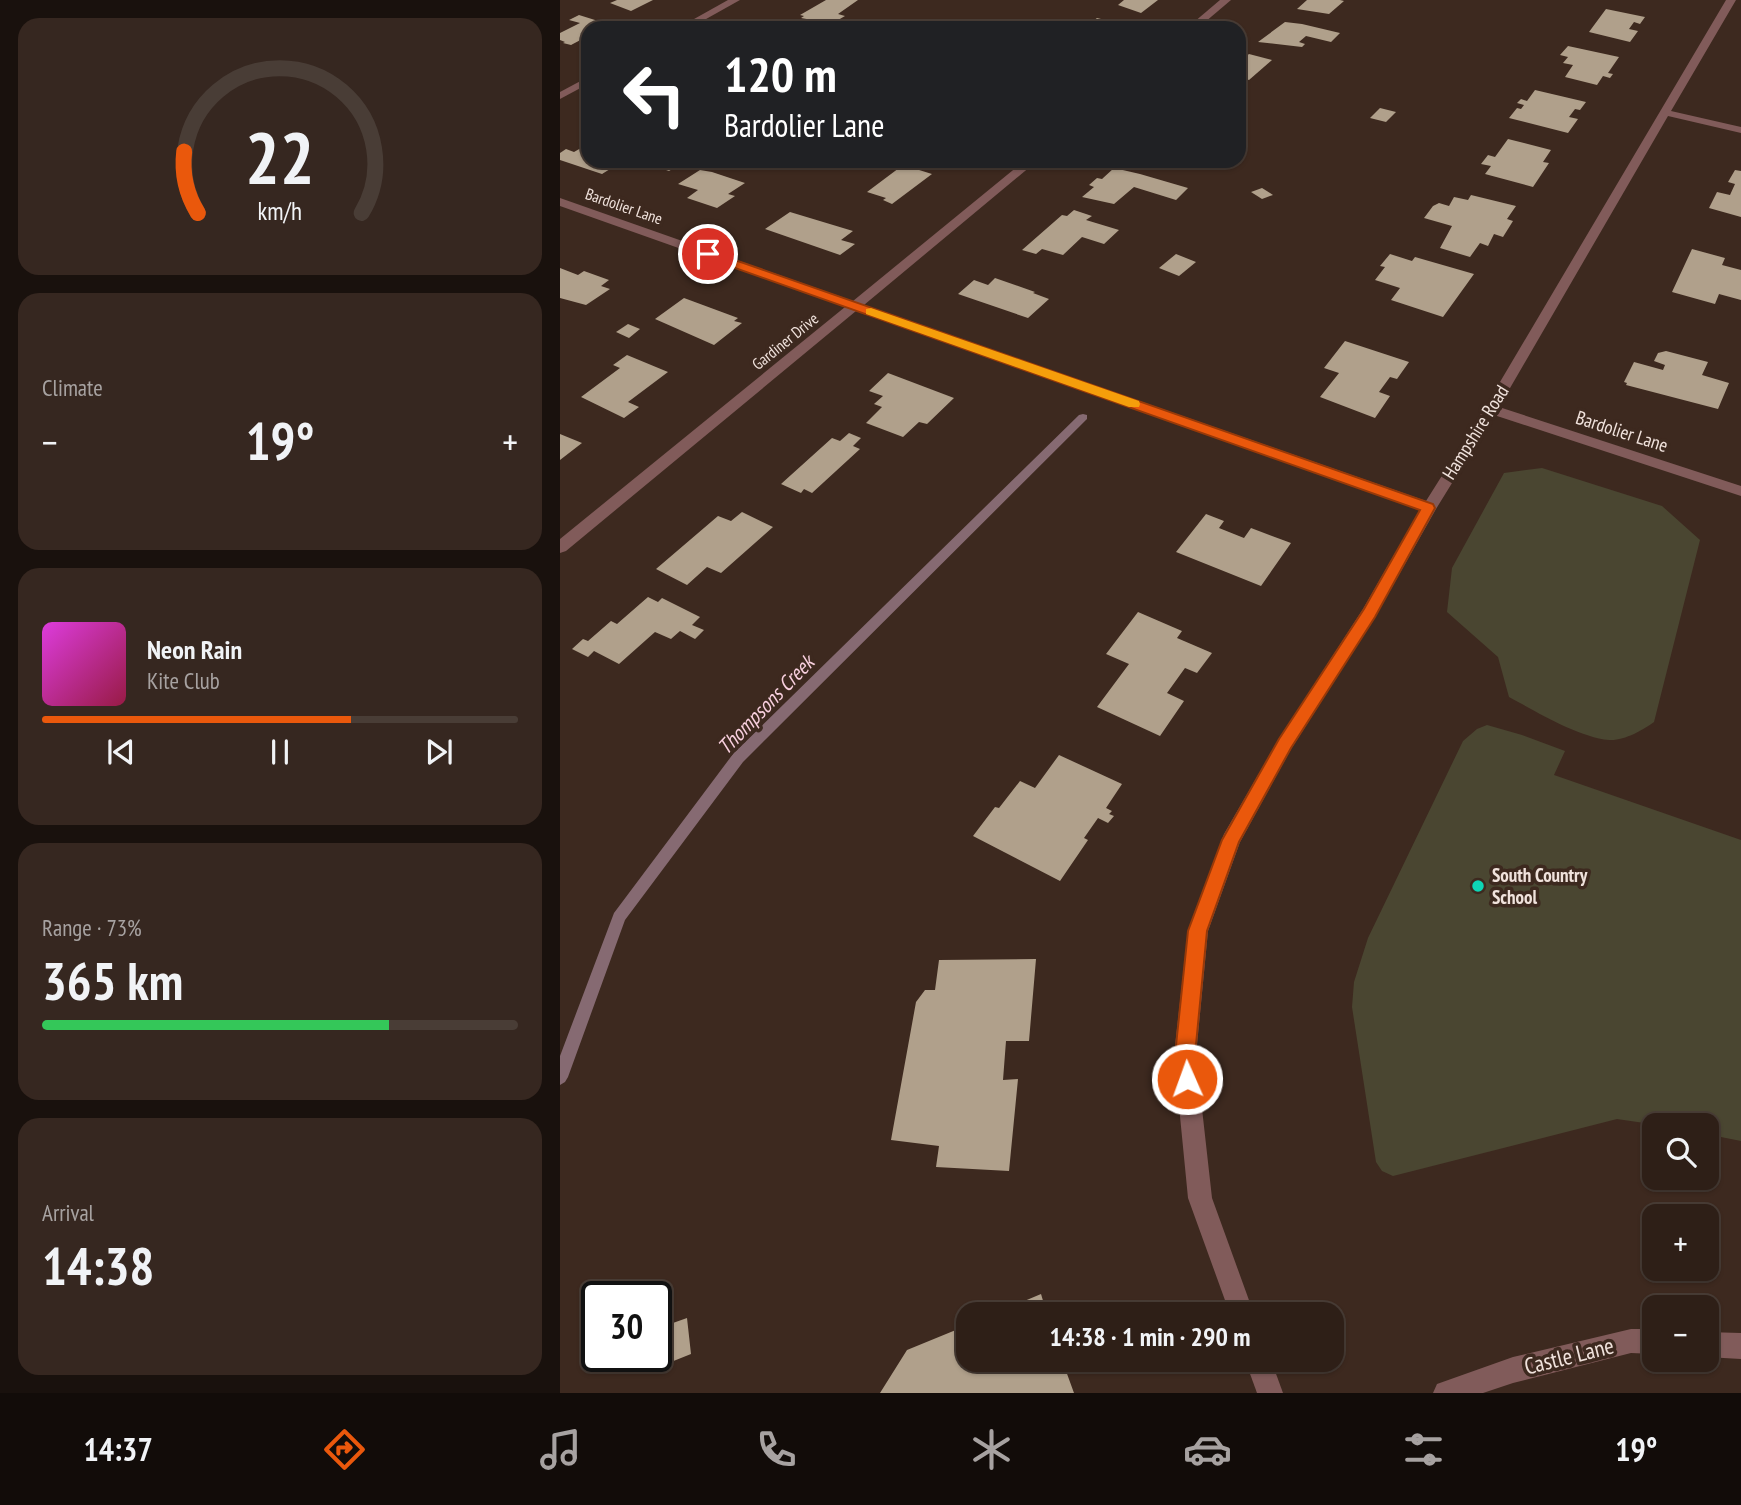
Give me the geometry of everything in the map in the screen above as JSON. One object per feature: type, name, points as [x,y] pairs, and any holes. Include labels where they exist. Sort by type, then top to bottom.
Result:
[{"type":"street","points":[[696,21],[735,0]]},
{"type":"street","points":[[1200,21],[1226,0]]},
{"type":"street","name":"Hampshire Road","points":[[1238,1302],[1200,1198],[1185,1055],[1198,931],[1231,840],[1285,744],[1369,613],[1429,508],[1491,409],[1731,0]]},
{"type":"street","points":[[560,96],[581,84]]},
{"type":"street","points":[[1664,112],[1741,130]]},
{"type":"street","name":"Gardiner Drive","points":[[560,547],[1023,168]]},
{"type":"street","name":"Bardolier Lane","points":[[560,202],[1429,508]]},
{"type":"street","name":"Bardolier Lane","points":[[1491,409],[1741,491]]},
{"type":"street","name":"Castle Lane","points":[[1446,1393],[1513,1370],[1631,1341],[1642,1341]]},
{"type":"street","points":[[1719,1345],[1741,1346]]},
{"type":"street","points":[[1262,1372],[1270,1393]]},
{"type":"shaded area","points":[[1542,468],[1662,506],[1700,540],[1654,722],[1621,739],[1609,740],[1584,734],[1509,697],[1498,657],[1447,612],[1452,568],[1504,473]]},
{"type":"shaded area","points":[[1487,725],[1565,751],[1554,775],[1741,840],[1741,1141],[1719,1137],[1719,1113],[1642,1113],[1642,1123],[1617,1119],[1393,1176],[1382,1171],[1376,1162],[1352,1007],[1354,982],[1368,938],[1463,741],[1477,729]]},
{"type":"building","points":[[617,0],[653,0],[631,11],[610,3]]},
{"type":"building","points":[[826,0],[858,0],[838,14],[845,16],[836,21],[818,21],[801,18],[804,16],[800,15]]},
{"type":"building","points":[[1124,0],[1158,0],[1141,13],[1118,5]]},
{"type":"building","points":[[1307,0],[1344,1],[1329,14],[1297,9]]},
{"type":"building","points":[[1606,9],[1645,17],[1640,24],[1634,22],[1629,29],[1638,31],[1630,42],[1589,32]]},
{"type":"building","points":[[579,15],[598,21],[581,21],[581,40],[571,45],[560,40],[560,33],[580,23],[569,20]]},
{"type":"building","points":[[1285,22],[1340,33],[1331,42],[1306,36],[1299,42],[1305,44],[1302,47],[1258,42]]},
{"type":"building","points":[[1568,46],[1619,57],[1608,73],[1613,74],[1610,78],[1603,76],[1597,85],[1565,77],[1573,65],[1563,63],[1568,57],[1560,55]]},
{"type":"building","points":[[1249,54],[1272,60],[1249,80],[1246,79],[1246,56]]},
{"type":"building","points":[[1535,90],[1586,102],[1569,117],[1578,119],[1568,133],[1509,118],[1517,108],[1521,109],[1524,105],[1517,103],[1521,99],[1527,101]]},
{"type":"building","points":[[1380,108],[1396,112],[1386,122],[1370,118]]},
{"type":"building","points":[[1508,139],[1551,150],[1543,162],[1549,163],[1533,187],[1485,174],[1491,166],[1481,164],[1488,155],[1495,157]]},
{"type":"building","points":[[581,148],[581,167],[560,160],[560,153],[566,149],[574,152]]},
{"type":"building","points":[[584,168],[612,168],[602,174]]},
{"type":"building","points":[[899,168],[913,168],[932,174],[892,204],[883,200],[886,198],[867,192]]},
{"type":"building","points":[[1114,168],[1188,188],[1176,200],[1134,187],[1114,204],[1082,197],[1094,187],[1089,185],[1097,178],[1102,179]]},
{"type":"building","points":[[700,170],[745,183],[728,194],[735,196],[717,208],[687,198],[698,190],[678,184]]},
{"type":"building","points":[[1735,170],[1741,171],[1741,217],[1709,208],[1717,192],[1730,195],[1735,184],[1728,182]]},
{"type":"building","points":[[1262,188],[1273,195],[1262,199],[1251,192]]},
{"type":"building","points":[[1471,195],[1516,206],[1507,219],[1513,221],[1503,237],[1494,234],[1488,246],[1480,243],[1470,257],[1440,248],[1452,226],[1424,218],[1433,206],[1439,203],[1449,206],[1454,197],[1468,200]]},
{"type":"building","points":[[1074,210],[1092,216],[1086,220],[1119,230],[1104,244],[1082,237],[1063,255],[1042,249],[1036,254],[1022,250],[1062,215],[1067,216]]},
{"type":"building","points":[[790,212],[853,231],[841,240],[855,244],[840,255],[765,229]]},
{"type":"building","points":[[1692,249],[1725,258],[1722,265],[1741,270],[1741,300],[1719,294],[1715,304],[1672,292]]},
{"type":"building","points":[[1176,254],[1196,262],[1179,276],[1159,268]]},
{"type":"building","points":[[1390,254],[1412,261],[1415,257],[1474,274],[1443,317],[1391,300],[1400,288],[1375,280],[1385,267],[1380,266]]},
{"type":"building","points":[[560,268],[578,275],[584,271],[609,280],[601,286],[610,289],[586,305],[560,298]]},
{"type":"building","points":[[995,278],[1049,299],[1028,318],[958,294],[974,280],[988,285]]},
{"type":"building","points":[[684,298],[738,318],[734,321],[742,323],[714,345],[655,319]]},
{"type":"building","points":[[628,324],[640,329],[629,338],[616,332]]},
{"type":"building","points":[[1345,341],[1409,362],[1397,379],[1390,377],[1379,392],[1390,396],[1375,418],[1320,397],[1339,373],[1324,368]]},
{"type":"building","points":[[1666,351],[1708,362],[1702,375],[1729,383],[1718,409],[1626,385],[1624,382],[1634,362],[1663,370],[1665,365],[1654,361],[1658,353]]},
{"type":"building","points":[[627,355],[668,372],[628,402],[639,407],[624,418],[581,397],[620,368],[613,365]]},
{"type":"building","points":[[888,373],[954,398],[927,424],[919,422],[903,437],[866,423],[882,407],[874,404],[883,396],[869,391]]},
{"type":"building","points":[[849,433],[861,438],[853,446],[860,449],[812,493],[804,489],[801,493],[781,484],[832,438],[840,441]]},
{"type":"building","points":[[560,434],[582,443],[560,460]]},
{"type":"building","points":[[742,512],[773,527],[721,573],[707,567],[687,585],[656,569],[718,516],[731,521]]},
{"type":"building","points":[[1206,514],[1224,521],[1219,528],[1244,538],[1251,528],[1291,543],[1261,586],[1176,552]]},
{"type":"building","points":[[648,597],[658,602],[662,598],[700,617],[692,625],[704,630],[695,639],[680,631],[671,639],[655,632],[619,664],[594,651],[588,657],[572,649],[583,639],[588,641],[611,621],[617,624]]},
{"type":"building","points":[[1138,612],[1182,631],[1177,638],[1212,653],[1197,673],[1185,668],[1167,693],[1184,701],[1160,736],[1097,707],[1129,664],[1106,654]]},
{"type":"building","points":[[1059,755],[1122,784],[1106,808],[1112,811],[1109,814],[1114,816],[1108,823],[1098,818],[1084,838],[1088,840],[1060,881],[973,836],[995,807],[999,808],[1020,781],[1035,788]]},
{"type":"building","points":[[1036,959],[1029,1041],[1006,1041],[1003,1080],[1018,1079],[1009,1171],[936,1167],[939,1146],[891,1140],[916,1002],[925,990],[935,990],[939,960]]},
{"type":"building","points":[[1041,1294],[1043,1302],[1022,1302]]},
{"type":"building","points":[[687,1318],[691,1354],[672,1362],[672,1323]]},
{"type":"building","points":[[956,1330],[956,1372],[1066,1372],[1074,1393],[880,1393],[907,1350]]},
{"type":"waterway","name":"Thompsons Creek","points":[[560,1077],[619,917],[738,758],[1083,417]]},
{"type":"slow traffic","points":[[871,312],[1134,404]]},
{"type":"place","name":"South Country School","points":[[1478,886]]},
{"type":"route","points":[[708,254],[1429,508],[1369,613],[1285,744],[1231,840],[1198,931],[1185,1055],[1187,1079]]}]
